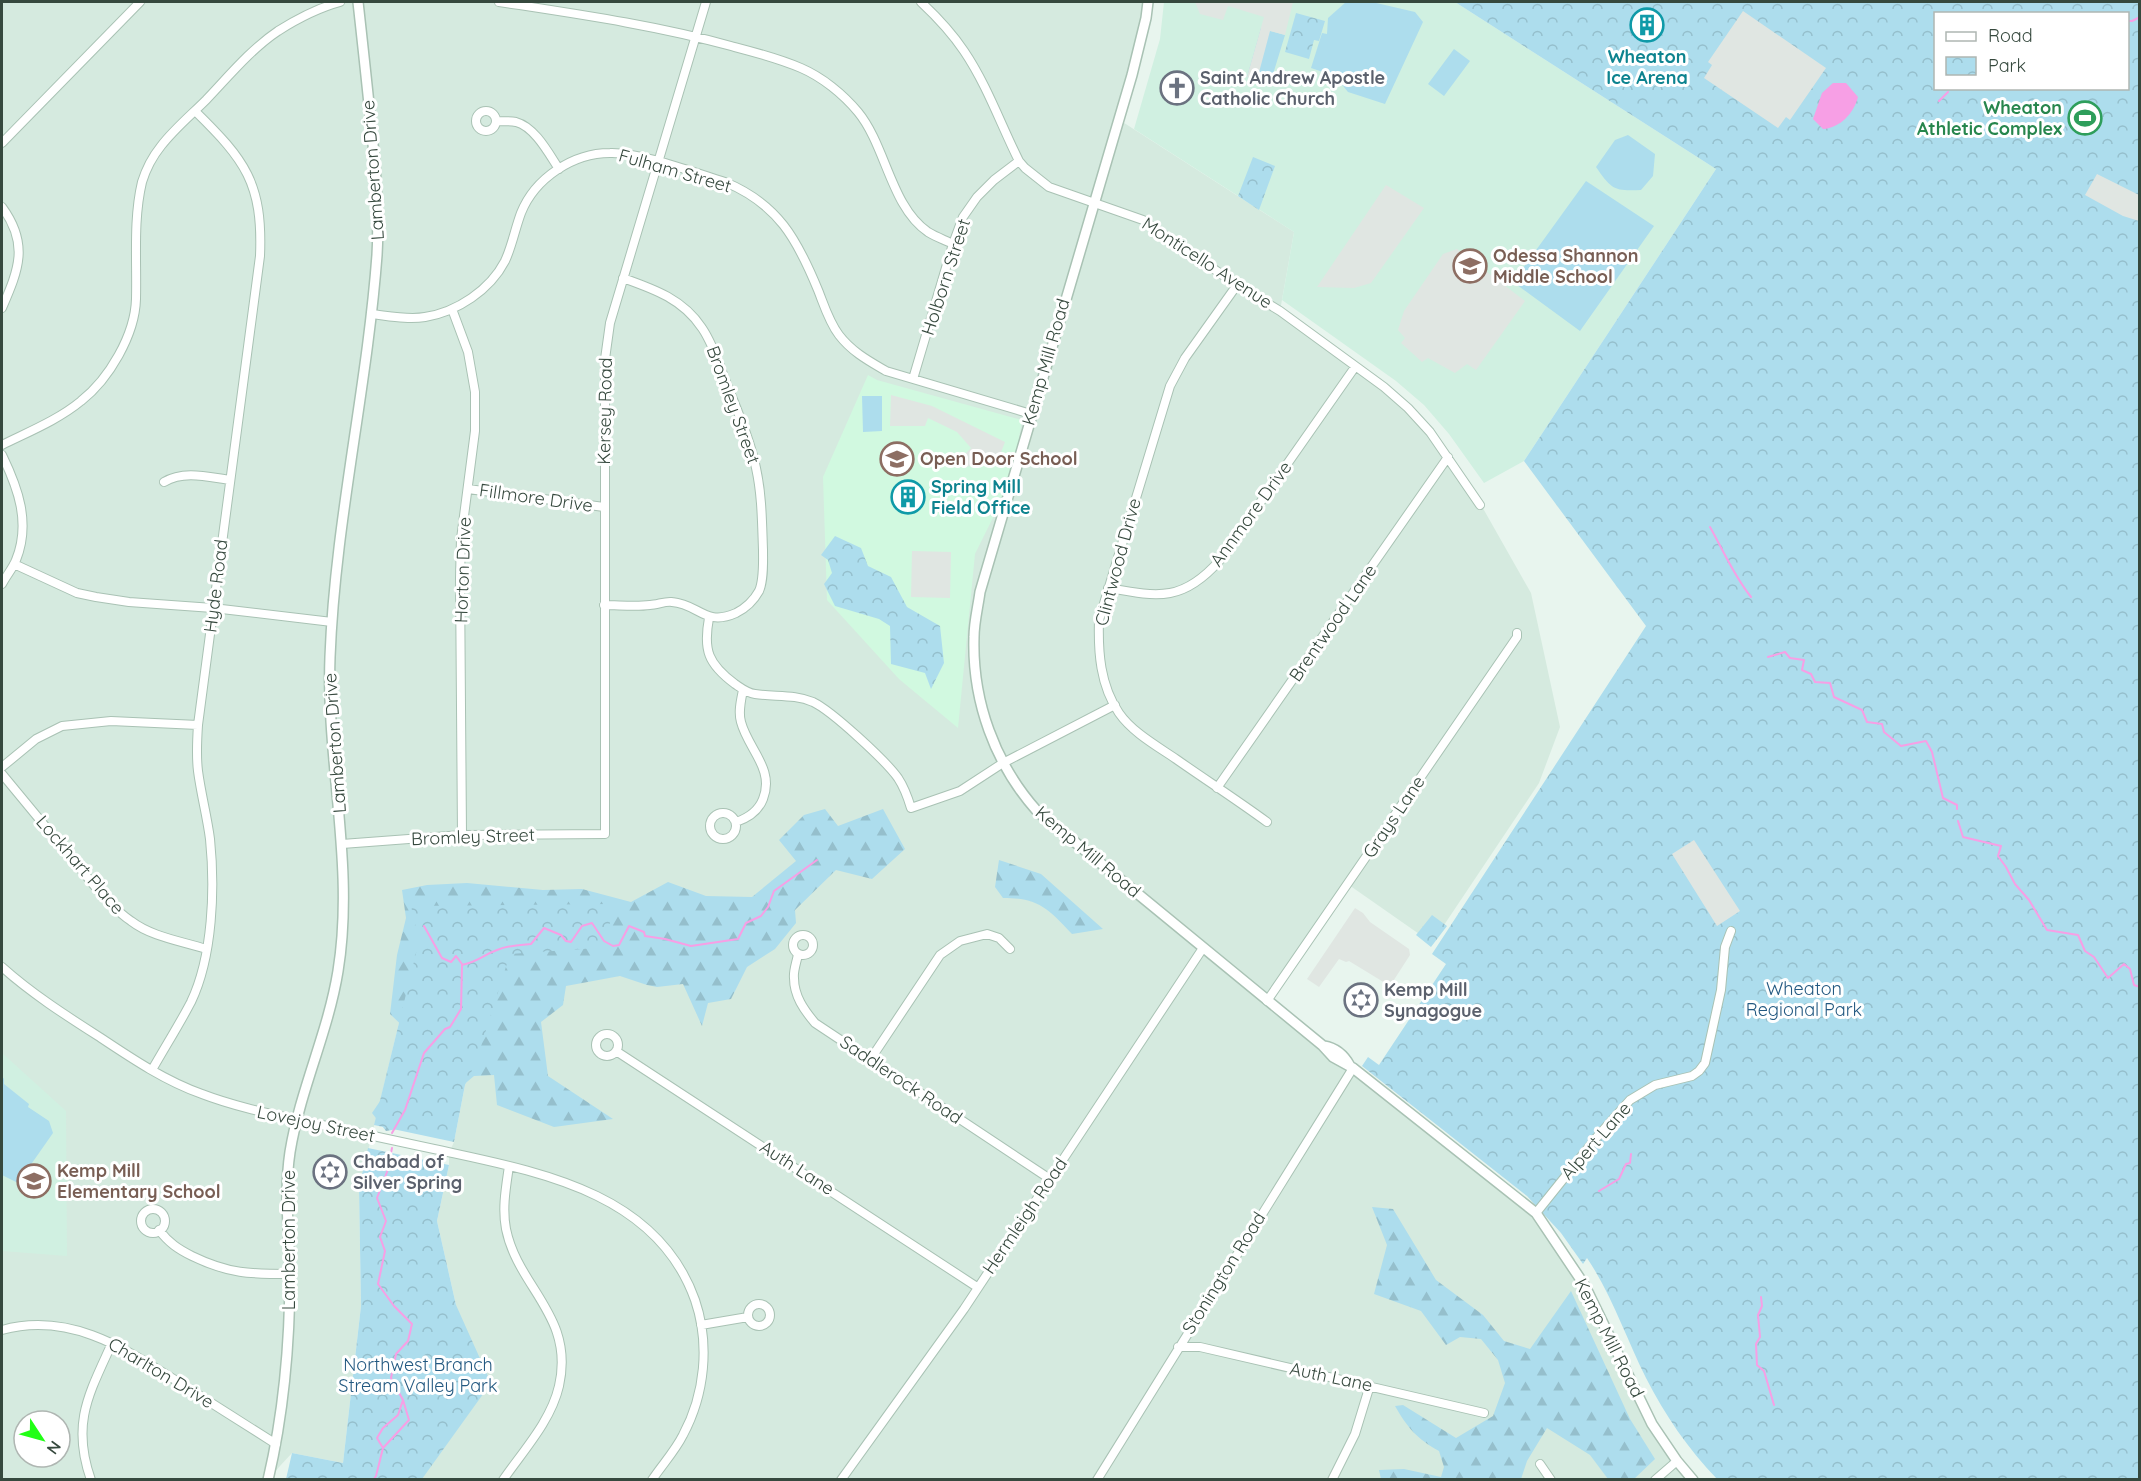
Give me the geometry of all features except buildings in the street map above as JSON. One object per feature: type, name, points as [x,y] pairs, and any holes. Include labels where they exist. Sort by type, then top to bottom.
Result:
[{"type":"street","points":[[2,143],[140,2]]},
{"type":"street","points":[[2,445],[82,401],[109,371],[125,344],[136,303],[136,215],[148,165],[162,145],[246,59],[277,32],[322,7],[340,2]]},
{"type":"street","name":"Lamberton Drive","points":[[268,1479],[276,1444],[287,1364],[290,1274],[287,1179],[303,1092],[329,1012],[338,970],[344,906],[342,844],[331,719],[330,660],[339,548],[371,314],[378,214],[372,131],[358,2]]},
{"type":"street","points":[[499,2],[697,36],[802,68],[841,94],[858,112],[872,133],[910,215],[928,232],[953,244]]},
{"type":"street","name":"Kersey Road","points":[[605,834],[605,359],[610,323],[706,2]]},
{"type":"street","name":"Monticello Avenue","points":[[921,2],[943,22],[964,51],[980,78],[1019,161],[1025,168],[1049,187],[1143,220],[1237,285],[1280,311],[1384,387],[1430,432],[1480,505]]},
{"type":"street","name":"Kemp Mill Road","points":[[1148,2],[1132,75],[980,592],[974,636],[975,672],[979,700],[987,727],[1003,763],[1026,799],[1037,811],[1322,1045],[1339,1051],[1352,1067],[1536,1213],[1585,1286],[1652,1424],[1677,1461],[1693,1479]]},
{"type":"street","name":"Hyde Road","points":[[152,1070],[192,1000],[202,970],[206,948],[211,908],[212,869],[210,837],[196,750],[260,256],[261,227],[255,193],[246,171],[227,143],[195,111]]},
{"type":"street","points":[[496,121],[517,122],[526,127],[559,169]]},
{"type":"street","name":"Fulham Street","points":[[371,314],[412,318],[440,314],[477,294],[504,262],[522,212],[540,185],[559,169],[580,157],[605,153],[624,154],[725,182],[762,203],[786,225],[797,243],[841,338],[865,359],[886,371],[1031,414]]},
{"type":"street","name":"Holborn Street","points":[[914,379],[963,217],[977,197],[994,180],[1019,161]]},
{"type":"street","points":[[2,207],[16,231],[18,266],[2,308]]},
{"type":"street","name":"Bromley Street","points":[[623,278],[659,291],[673,299],[702,327],[710,341],[745,432],[756,468],[762,516],[763,562],[760,589],[751,603],[738,612],[709,618]]},
{"type":"street","name":"Clintwood Drive","points":[[1237,285],[1185,358],[1170,386],[1099,620],[1098,649],[1103,679],[1115,705],[1136,730],[1267,822]]},
{"type":"street","name":"Horton Drive","points":[[452,309],[468,352],[475,392],[475,431],[461,539],[462,835]]},
{"type":"street","name":"Annmore Drive","points":[[1108,588],[1154,596],[1180,591],[1209,572],[1220,560],[1354,367]]},
{"type":"street","points":[[2,455],[17,486],[21,504],[22,534],[14,564],[2,584]]},
{"type":"street","name":"Brentwood Lane","points":[[1217,788],[1448,457]]},
{"type":"street","points":[[164,482],[173,477],[185,475],[230,480]]},
{"type":"street","name":"Fillmore Drive","points":[[468,489],[604,507]]},
{"type":"street","points":[[14,564],[77,593],[96,597],[332,622]]},
{"type":"street","points":[[604,605],[650,605],[672,602],[690,607],[709,618],[705,638],[708,656],[723,675],[752,694],[796,697],[826,710],[891,769],[900,781],[911,808],[960,791],[1003,763],[1115,705]]},
{"type":"street","name":"Grays Lane","points":[[1268,1001],[1517,637],[1517,633]]},
{"type":"street","points":[[736,822],[749,816],[760,807],[767,781],[764,769],[743,730],[739,716],[743,690]]},
{"type":"street","points":[[2,767],[36,739],[62,726],[111,721],[198,725]]},
{"type":"street","name":"Lockhart Place","points":[[2,774],[102,895],[120,912],[132,922],[153,933],[206,948]]},
{"type":"street","name":"Bromley Street","points":[[342,844],[462,835],[605,834]]},
{"type":"street","name":"Alpert Lane","points":[[1536,1213],[1630,1100],[1655,1085],[1692,1076],[1705,1063],[1720,990],[1725,947],[1731,931]]},
{"type":"street","points":[[870,1060],[940,955],[960,941],[987,934],[999,939],[1010,949]]},
{"type":"street","name":"Hermleigh Road","points":[[841,1479],[963,1309],[1203,948]]},
{"type":"street","name":"Saddlerock Road","points":[[798,954],[793,977],[799,1001],[814,1023],[1050,1179]]},
{"type":"street","name":"Lovejoy Street","points":[[2,967],[58,1010],[180,1086],[251,1110],[510,1166],[563,1180],[614,1204],[634,1218],[669,1250],[689,1283],[700,1316],[704,1344],[703,1372],[696,1406],[682,1436],[652,1479]]},
{"type":"street","name":"Auth Lane","points":[[616,1051],[977,1287]]},
{"type":"street","name":"Stonington Road","points":[[1097,1479],[1352,1067]]},
{"type":"street","points":[[503,1479],[551,1409],[559,1386],[561,1363],[558,1336],[552,1317],[516,1258],[506,1229],[504,1199],[510,1166]]},
{"type":"street","points":[[159,1230],[168,1242],[179,1250],[215,1268],[250,1274],[290,1274]]},
{"type":"street","points":[[701,1325],[748,1317]]},
{"type":"street","name":"Charlton Drive","points":[[2,1330],[15,1326],[46,1325],[102,1337],[276,1444]]},
{"type":"street","points":[[91,1479],[84,1461],[82,1424],[89,1393],[112,1343]]},
{"type":"street","name":"Auth Lane","points":[[1178,1347],[1200,1347],[1484,1413]]},
{"type":"street","points":[[1332,1479],[1355,1434],[1370,1385]]},
{"type":"street","points":[[1654,1479],[1677,1461]]},
{"type":"street","points":[[1540,1464],[1551,1479]]},
{"type":"shaded area","points":[[2,2],[1145,2],[1118,119],[1294,232],[1280,311],[1408,408],[1476,496],[1531,593],[1560,727],[1539,783],[1432,943],[1349,885],[1268,1001],[1536,1218],[1565,1253],[1652,1424],[1695,1479],[422,1479],[456,1305],[437,1221],[449,1165],[449,1153],[454,1142],[465,1085],[476,1062],[419,941],[359,1188],[361,1306],[343,1463],[292,1453],[268,1479],[2,1480]]},
{"type":"shaded area","name":"Odessa Shannon Middle School","points":[[1164,2],[1455,2],[1716,169],[1524,461],[1484,483],[1449,434],[1424,405],[1396,381],[1282,300],[1294,232],[1134,129],[1160,39]]},
{"type":"shaded area","points":[[1195,2],[1293,2],[1285,35],[1270,31],[1257,80],[1247,77],[1264,17],[1228,6],[1223,20],[1200,14]]},
{"type":"shaded area","points":[[1743,11],[1826,68],[1790,120],[1786,117],[1778,128],[1704,78],[1712,65],[1708,62]]},
{"type":"shaded area","points":[[1833,83],[1846,83],[1858,97],[1853,109],[1845,119],[1835,126],[1823,129],[1813,119],[1822,93]]},
{"type":"shaded area","points":[[2097,174],[2139,195],[2139,221],[2123,216],[2085,195]]},
{"type":"shaded area","points":[[1386,185],[1424,208],[1371,283],[1354,288],[1317,287]]},
{"type":"shaded area","points":[[1457,249],[1525,301],[1476,370],[1467,364],[1455,373],[1428,358],[1422,362],[1401,343],[1405,338],[1398,330],[1404,311],[1443,254]]},
{"type":"shaded area","points":[[868,375],[877,380],[1022,420],[1012,479],[975,554],[958,728],[899,679],[827,600],[823,477]]},
{"type":"shaded area","points":[[891,395],[932,406],[1005,442],[998,460],[983,455],[972,460],[969,467],[961,463],[971,448],[957,432],[928,418],[925,426],[890,426]]},
{"type":"shaded area","points":[[912,551],[951,552],[950,598],[911,597]]},
{"type":"shaded area","points":[[1694,840],[1740,911],[1717,926],[1672,854]]},
{"type":"shaded area","points":[[1355,908],[1363,913],[1370,922],[1409,949],[1410,955],[1390,986],[1349,961],[1339,959],[1319,987],[1307,979]]},
{"type":"shaded area","name":"Kemp Mill Elementary School","points":[[2,1053],[66,1111],[67,1256],[2,1251]]},
{"type":"green space","points":[[1346,2],[1372,2],[1415,12],[1423,22],[1385,104],[1348,92],[1335,76],[1311,68],[1322,33],[1327,34],[1328,18]]},
{"type":"green space","name":"Wheaton Regional Park","points":[[1455,2],[2139,2],[2139,1479],[1717,1479],[1687,1444],[1661,1405],[1604,1287],[1587,1258],[1583,1264],[1561,1233],[1527,1196],[1362,1066],[1368,1057],[1379,1065],[1446,964],[1432,954],[1646,626],[1524,461],[1716,169]]},
{"type":"green space","points":[[1296,13],[1325,21],[1319,41],[1314,40],[1309,59],[1285,52]]},
{"type":"green space","points":[[1261,28],[1285,35],[1270,84],[1247,77]]},
{"type":"green space","points":[[1454,49],[1470,61],[1444,96],[1428,84]]},
{"type":"green space","points":[[1628,135],[1655,154],[1653,176],[1641,190],[1614,188],[1596,167],[1615,140]]},
{"type":"green space","points":[[1253,157],[1275,166],[1259,210],[1238,196]]},
{"type":"green space","points":[[1586,181],[1654,226],[1580,331],[1513,282]]},
{"type":"green space","points":[[862,396],[882,396],[882,431],[863,432]]},
{"type":"green space","points":[[835,536],[861,548],[868,566],[891,577],[907,607],[940,626],[944,663],[931,689],[925,673],[891,664],[890,626],[879,619],[835,606],[824,584],[832,573],[828,560],[821,555]]},
{"type":"green space","points":[[825,809],[838,826],[883,809],[905,849],[872,879],[836,870],[795,910],[796,923],[775,949],[747,967],[731,999],[708,1003],[702,1026],[683,984],[657,987],[620,976],[566,986],[563,1005],[541,1022],[548,1076],[613,1119],[554,1127],[497,1105],[494,1075],[474,1076],[455,1092],[433,1123],[386,1131],[372,1113],[395,1079],[412,1035],[390,1014],[397,955],[406,918],[402,890],[427,885],[467,883],[543,890],[582,889],[631,902],[668,882],[706,896],[752,897],[796,861],[779,840],[804,815]]},
{"type":"green space","points":[[999,860],[1041,874],[1103,929],[1072,934],[1042,907],[1026,900],[1003,898],[995,887]]},
{"type":"green space","points":[[609,904],[611,947],[510,954],[476,1062],[465,1085],[454,1142],[374,1125],[419,941],[411,906]]},
{"type":"green space","points":[[1432,915],[1447,926],[1431,947],[1416,935]]},
{"type":"green space","points":[[2,1076],[4,1084],[29,1104],[28,1107],[49,1121],[53,1133],[18,1183],[2,1175]]},
{"type":"green space","name":"Northwest Branch Stream Valley Park","points":[[368,1148],[449,1165],[437,1221],[456,1305],[491,1383],[422,1479],[286,1479],[292,1453],[343,1463],[361,1306],[359,1188]]},
{"type":"green space","points":[[1372,1207],[1393,1209],[1436,1280],[1483,1315],[1504,1341],[1530,1349],[1571,1291],[1630,1419],[1655,1459],[1634,1479],[1608,1479],[1590,1455],[1547,1428],[1527,1461],[1521,1479],[1381,1479],[1379,1470],[1404,1469],[1441,1477],[1444,1467],[1439,1451],[1413,1432],[1395,1406],[1403,1405],[1456,1438],[1493,1416],[1505,1383],[1498,1360],[1481,1339],[1460,1337],[1446,1345],[1421,1311],[1374,1294],[1387,1245]]},
{"type":"waterway","points":[[2129,21],[2140,17]]},
{"type":"waterway","points":[[1939,101],[1948,92]]},
{"type":"waterway","points":[[1710,527],[1734,572],[1751,597]]},
{"type":"waterway","points":[[1768,657],[1785,652],[1790,658],[1804,660],[1802,670],[1811,674],[1815,682],[1830,683],[1834,697],[1862,710],[1867,722],[1882,724],[1884,732],[1901,746],[1926,741],[1932,752],[1943,798],[1957,805],[1957,809]]},
{"type":"waterway","points":[[1958,821],[1963,837],[2001,846],[1998,856],[2047,930],[2078,935],[2085,951],[2094,957],[2108,978],[2124,964],[2130,969],[2134,985],[2140,987]]},
{"type":"waterway","points":[[392,1133],[405,1110],[424,1053],[445,1029],[450,1027],[461,1009],[462,965],[501,948],[531,944],[544,928],[571,942],[582,926],[592,923],[604,941],[613,946],[619,945],[629,926],[644,932],[645,936],[691,946],[738,939],[746,923],[761,916],[768,907],[774,891],[817,860]]},
{"type":"waterway","points":[[424,926],[442,958],[451,962],[456,956],[462,964]]},
{"type":"waterway","points":[[373,1480],[383,1448],[409,1420],[403,1400],[391,1378],[396,1354],[408,1341],[412,1324],[394,1306],[378,1284],[385,1251],[380,1237],[386,1221],[377,1198],[387,1172],[392,1148]]},
{"type":"waterway","points":[[1599,1191],[1619,1179],[1626,1164],[1630,1163],[1631,1154]]},
{"type":"waterway","points":[[1761,1297],[1762,1306],[1758,1315],[1760,1337],[1756,1344],[1757,1365],[1764,1371],[1774,1405]]},
{"type":"waterway","points":[[383,1448],[377,1438],[383,1428],[398,1415],[403,1400]]},
{"type":"place","name":"Wheaton Ice Arena","points":[[1647,25]]},
{"type":"place","name":"Saint Andrew Apostle Catholic Church","points":[[1177,88]]},
{"type":"place","name":"Wheaton Athletic Complex","points":[[2085,118]]},
{"type":"place","name":"Odessa Shannon Middle School","points":[[1470,266]]},
{"type":"place","name":"Open Door School","points":[[897,459]]},
{"type":"place","name":"Spring Mill Field Office","points":[[908,497]]},
{"type":"place","name":"Kemp Mill Synagogue","points":[[1361,1000]]},
{"type":"place","name":"Chabad of Silver Spring","points":[[330,1172]]},
{"type":"place","name":"Kemp Mill Elementary School","points":[[34,1181]]}]
